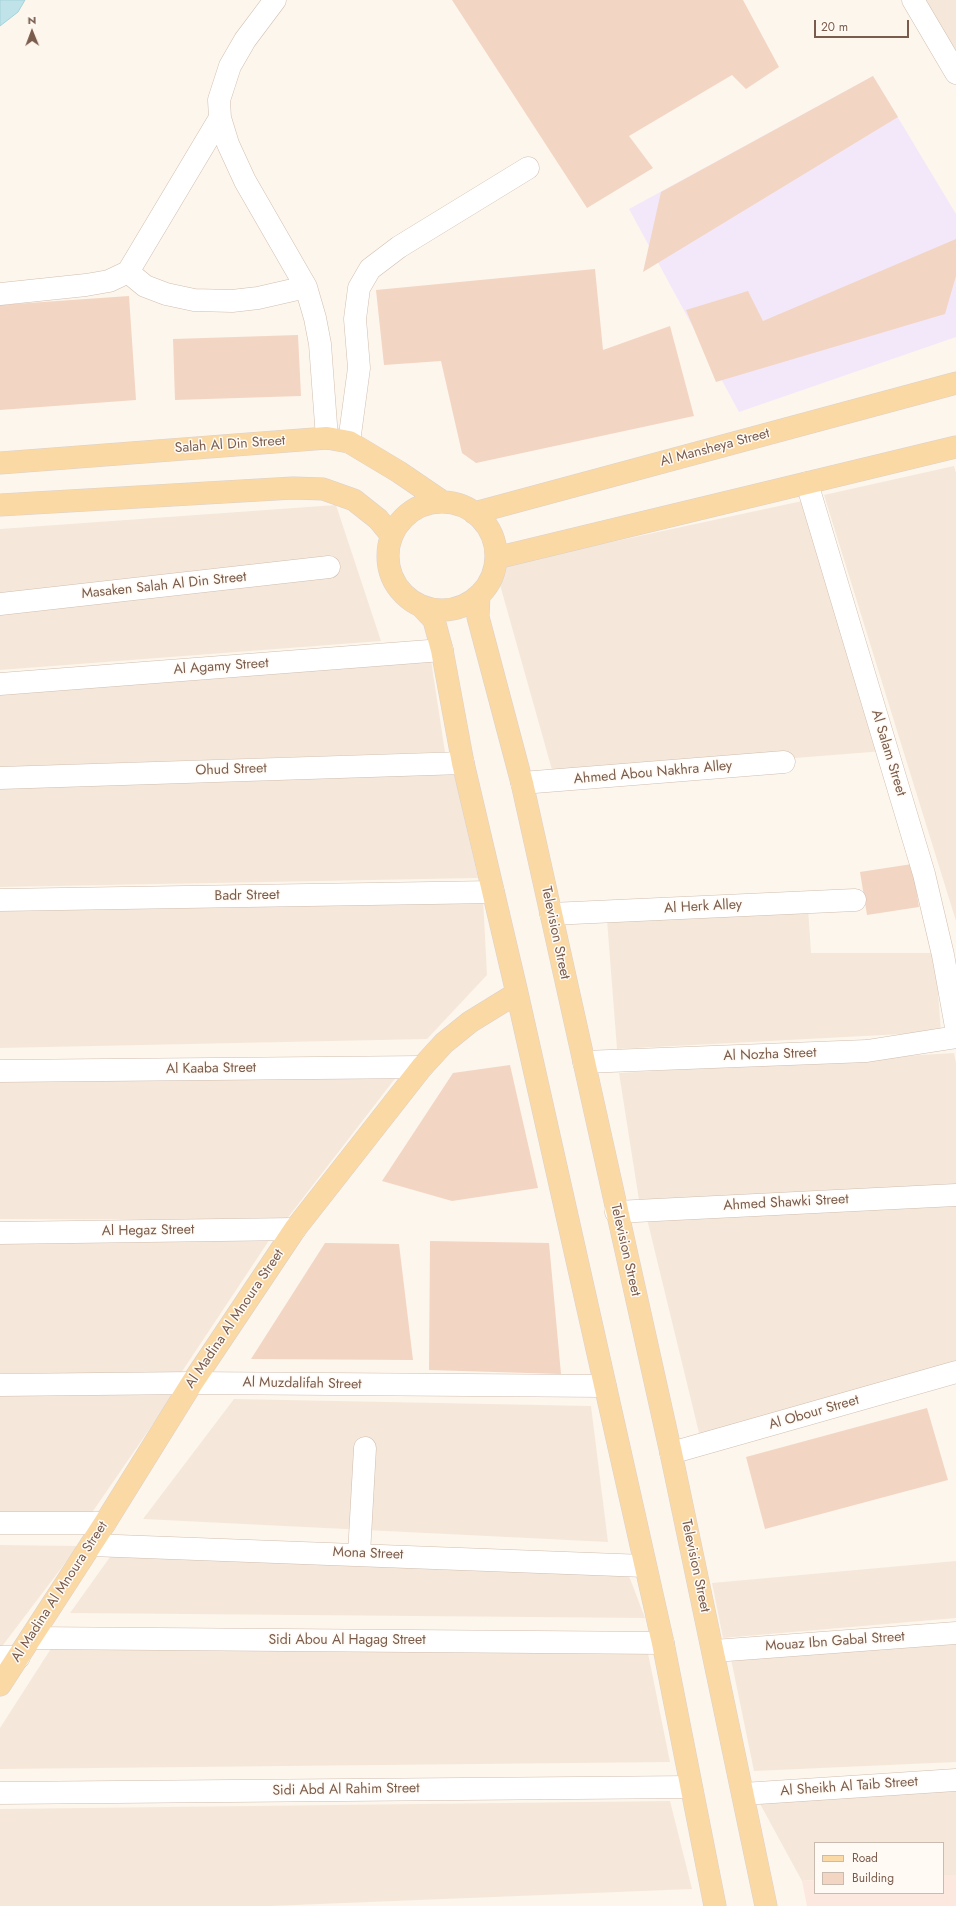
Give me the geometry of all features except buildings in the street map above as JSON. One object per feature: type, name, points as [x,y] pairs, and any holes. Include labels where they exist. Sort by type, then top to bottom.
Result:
[{"type":"main road","name":"Al Mansheya Street","points":[[474,513],[956,383]]},
{"type":"main road","name":"Salah Al Din Street","points":[[0,463],[326,438],[348,442],[399,472],[443,502]]},
{"type":"main road","points":[[496,558],[807,483],[955,451]]},
{"type":"main road","points":[[0,505],[293,488],[323,489],[354,500],[378,519],[392,536]]},
{"type":"main road","points":[[421,606],[441,610],[462,606],[479,596],[491,578],[496,558],[494,541],[486,525],[474,513],[459,505],[443,502],[425,505],[413,510],[403,518],[392,536],[388,556],[392,577],[403,594],[421,606],[434,620],[442,650],[463,763],[517,993],[663,1643],[715,1906]]},
{"type":"main road","name":"Television Street","points":[[479,596],[478,617],[522,783],[616,1212],[671,1453],[714,1652],[766,1906]]},
{"type":"main road","name":"Al Madina Al Mnoura Street","points":[[0,1685],[9,1657],[31,1638],[105,1523],[192,1382],[295,1229],[422,1067],[444,1043],[470,1022],[517,993]]},
{"type":"street","points":[[275,0],[245,40],[230,66],[220,100],[220,118],[228,144],[245,181],[306,287],[315,318],[320,344],[326,438]]},
{"type":"street","points":[[913,0],[956,73]]},
{"type":"street","points":[[0,294],[94,284],[109,281],[128,272],[220,118]]},
{"type":"street","points":[[348,442],[359,368],[355,319],[359,288],[370,269],[399,247],[528,168]]},
{"type":"street","points":[[128,272],[145,286],[166,294],[194,300],[232,301],[258,298],[306,287]]},
{"type":"street","name":"Al Salam Street","points":[[807,483],[924,874],[943,955],[956,1027]]},
{"type":"street","name":"Masaken Salah Al Din Street","points":[[0,604],[329,567]]},
{"type":"street","name":"Al Agamy Street","points":[[0,684],[442,650]]},
{"type":"street","name":"Ahmed Abou Nakhra Alley","points":[[522,783],[784,762]]},
{"type":"street","name":"Ohud Street","points":[[0,778],[463,763]]},
{"type":"street","name":"Badr Street","points":[[0,900],[493,892]]},
{"type":"street","name":"Al Herk Alley","points":[[551,914],[855,900]]},
{"type":"street","name":"Al Nozha Street","points":[[584,1062],[867,1051],[956,1037]]},
{"type":"street","name":"Al Kaaba Street","points":[[0,1071],[422,1067]]},
{"type":"street","name":"Ahmed Shawki Street","points":[[616,1212],[956,1195]]},
{"type":"street","name":"Al Hegaz Street","points":[[0,1233],[295,1229]]},
{"type":"street","name":"Al Obour Street","points":[[671,1453],[956,1372]]},
{"type":"street","name":"Al Muzdalifah Street","points":[[0,1385],[192,1382],[605,1386]]},
{"type":"street","points":[[359,1554],[365,1448]]},
{"type":"street","points":[[0,1523],[105,1523]]},
{"type":"street","name":"Mona Street","points":[[91,1545],[645,1566]]},
{"type":"street","name":"Mouaz Ibn Gabal Street","points":[[714,1652],[956,1633]]},
{"type":"street","name":"Sidi Abou Al Hagag Street","points":[[31,1638],[663,1643]]},
{"type":"street","name":"Al Sheikh Al Taib Street","points":[[743,1794],[956,1780]]},
{"type":"street","name":"Sidi Abd Al Rahim Street","points":[[0,1794],[691,1787]]},
{"type":"shaded area","points":[[921,0],[956,0],[956,59]]},
{"type":"shaded area","points":[[873,76],[956,214],[956,337],[739,412],[629,209]]},
{"type":"shaded area","points":[[954,466],[956,473],[956,921],[824,495]]},
{"type":"shaded area","points":[[807,500],[884,751],[554,777],[495,567]]},
{"type":"shaded area","points":[[336,505],[381,641],[0,670],[0,529]]},
{"type":"shaded area","points":[[431,660],[445,752],[0,767],[0,689]]},
{"type":"shaded area","points":[[453,768],[478,878],[0,887],[0,787]]},
{"type":"shaded area","points":[[483,898],[487,975],[427,1039],[0,1048],[0,910]]},
{"type":"shaded area","points":[[808,908],[811,953],[935,953],[941,1032],[617,1049],[607,920]]},
{"type":"shaded area","points":[[954,1053],[956,1063],[956,1185],[639,1200],[619,1073]]},
{"type":"shaded area","points":[[397,1076],[286,1220],[0,1219],[0,1079]]},
{"type":"shaded area","points":[[956,1201],[956,1364],[700,1437],[647,1219]]},
{"type":"shaded area","points":[[272,1236],[181,1373],[0,1373],[0,1240]]},
{"type":"shaded area","points":[[175,1392],[91,1514],[0,1514],[0,1394]]},
{"type":"shaded area","points":[[234,1399],[591,1406],[608,1542],[143,1519]]},
{"type":"shaded area","points":[[0,1545],[78,1546],[0,1649]]},
{"type":"shaded area","points":[[115,1550],[626,1568],[645,1618],[70,1613]]},
{"type":"shaded area","points":[[956,1561],[956,1618],[723,1638],[712,1583]]},
{"type":"shaded area","points":[[956,1639],[956,1762],[754,1771],[731,1659]]},
{"type":"shaded area","points":[[52,1647],[648,1653],[670,1762],[0,1769],[0,1728]]},
{"type":"shaded area","points":[[956,1788],[956,1875],[944,1875],[944,1842],[814,1842],[814,1880],[802,1881],[759,1802]]},
{"type":"shaded area","points":[[670,1801],[692,1889],[270,1906],[0,1906],[0,1809]]},
{"type":"shaded area","points":[[944,1875],[956,1875],[956,1906],[807,1906],[802,1881],[814,1880],[814,1894],[944,1894]]},
{"type":"water","points":[[0,0],[25,0],[18,12],[0,26]]}]
